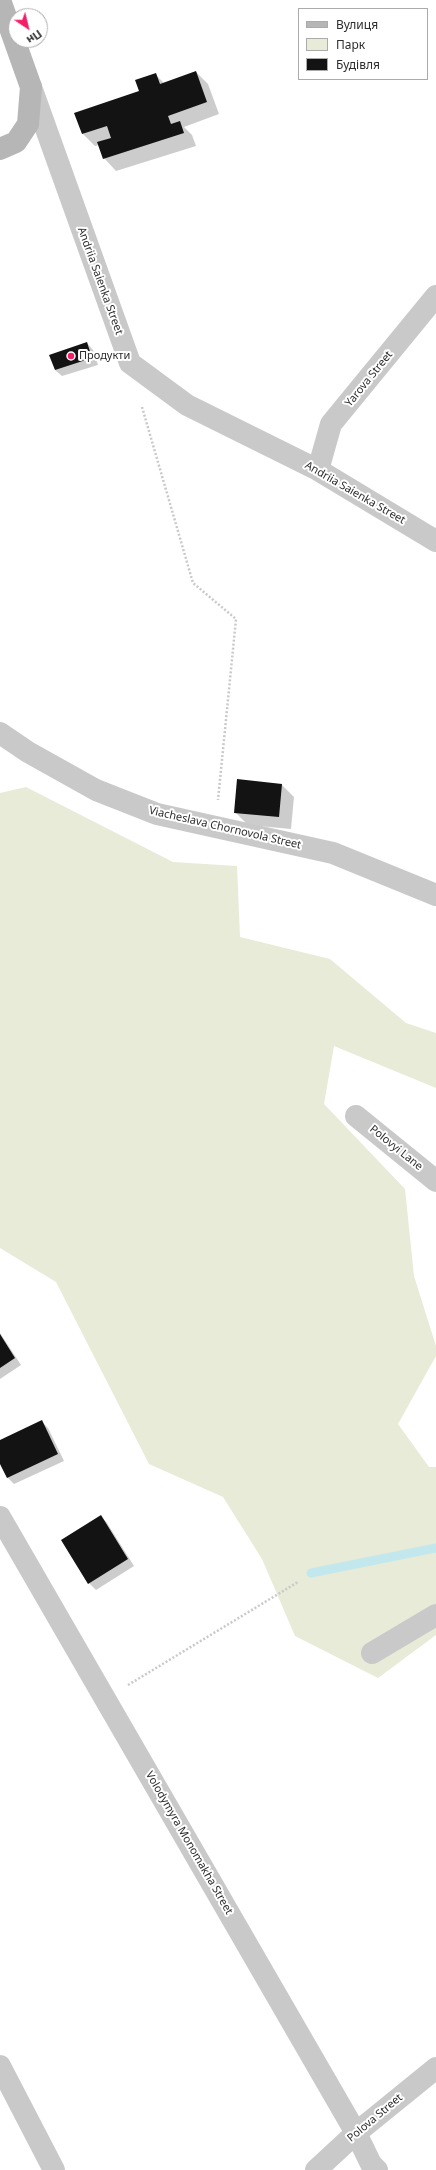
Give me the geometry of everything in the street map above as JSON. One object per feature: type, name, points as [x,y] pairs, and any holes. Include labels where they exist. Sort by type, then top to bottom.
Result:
[{"type":"street","name":"Andriia Saienka Street","points":[[0,0],[130,363],[187,405],[318,470],[436,541]]},
{"type":"street","points":[[0,148],[16,142],[28,124],[31,87]]},
{"type":"street","name":"Yarova Street","points":[[318,470],[331,424],[436,296]]},
{"type":"street","name":"Viacheslava Chornovola Street","points":[[0,733],[28,752],[96,790],[157,814],[333,853],[436,894]]},
{"type":"street","name":"Polovyi Lane","points":[[356,1116],[436,1181]]},
{"type":"street","name":"Volodymyra Monomakha Street","points":[[2,1525],[106,1699],[356,2133],[371,2164],[377,2170]]},
{"type":"street","points":[[372,1653],[436,1615]]},
{"type":"street","points":[[0,2066],[54,2170]]},
{"type":"street","name":"Polova Street","points":[[316,2170],[356,2133],[436,2068]]},
{"type":"path","points":[[130,363],[193,583],[236,619],[215,826]]},
{"type":"path","points":[[106,1699],[298,1582]]},
{"type":"green space","points":[[26,787],[173,862],[237,866],[240,937],[330,959],[406,1023],[436,1033],[436,1088],[334,1046],[324,1104],[405,1189],[414,1276],[436,1346],[436,1356],[398,1424],[429,1467],[436,1467],[436,1635],[378,1678],[295,1636],[262,1559],[223,1497],[149,1464],[56,1282],[0,1248],[0,793]]},
{"type":"building","points":[[196,71],[207,102],[168,116],[171,124],[180,121],[184,133],[103,159],[97,142],[111,138],[107,126],[82,134],[74,113],[139,91],[135,80],[156,73],[160,84]]},
{"type":"building","name":"Продукти","points":[[87,342],[92,358],[55,370],[49,355]]},
{"type":"building","points":[[237,779],[282,784],[279,817],[234,813]]},
{"type":"building","points":[[0,1334],[15,1358],[0,1368]]},
{"type":"building","points":[[42,1420],[58,1454],[7,1478],[0,1464],[0,1440]]},
{"type":"building","points":[[101,1515],[128,1559],[88,1584],[61,1540]]},
{"type":"waterway","points":[[311,1573],[436,1548]]},
{"type":"place","name":"Продукти","points":[[71,356]]}]
